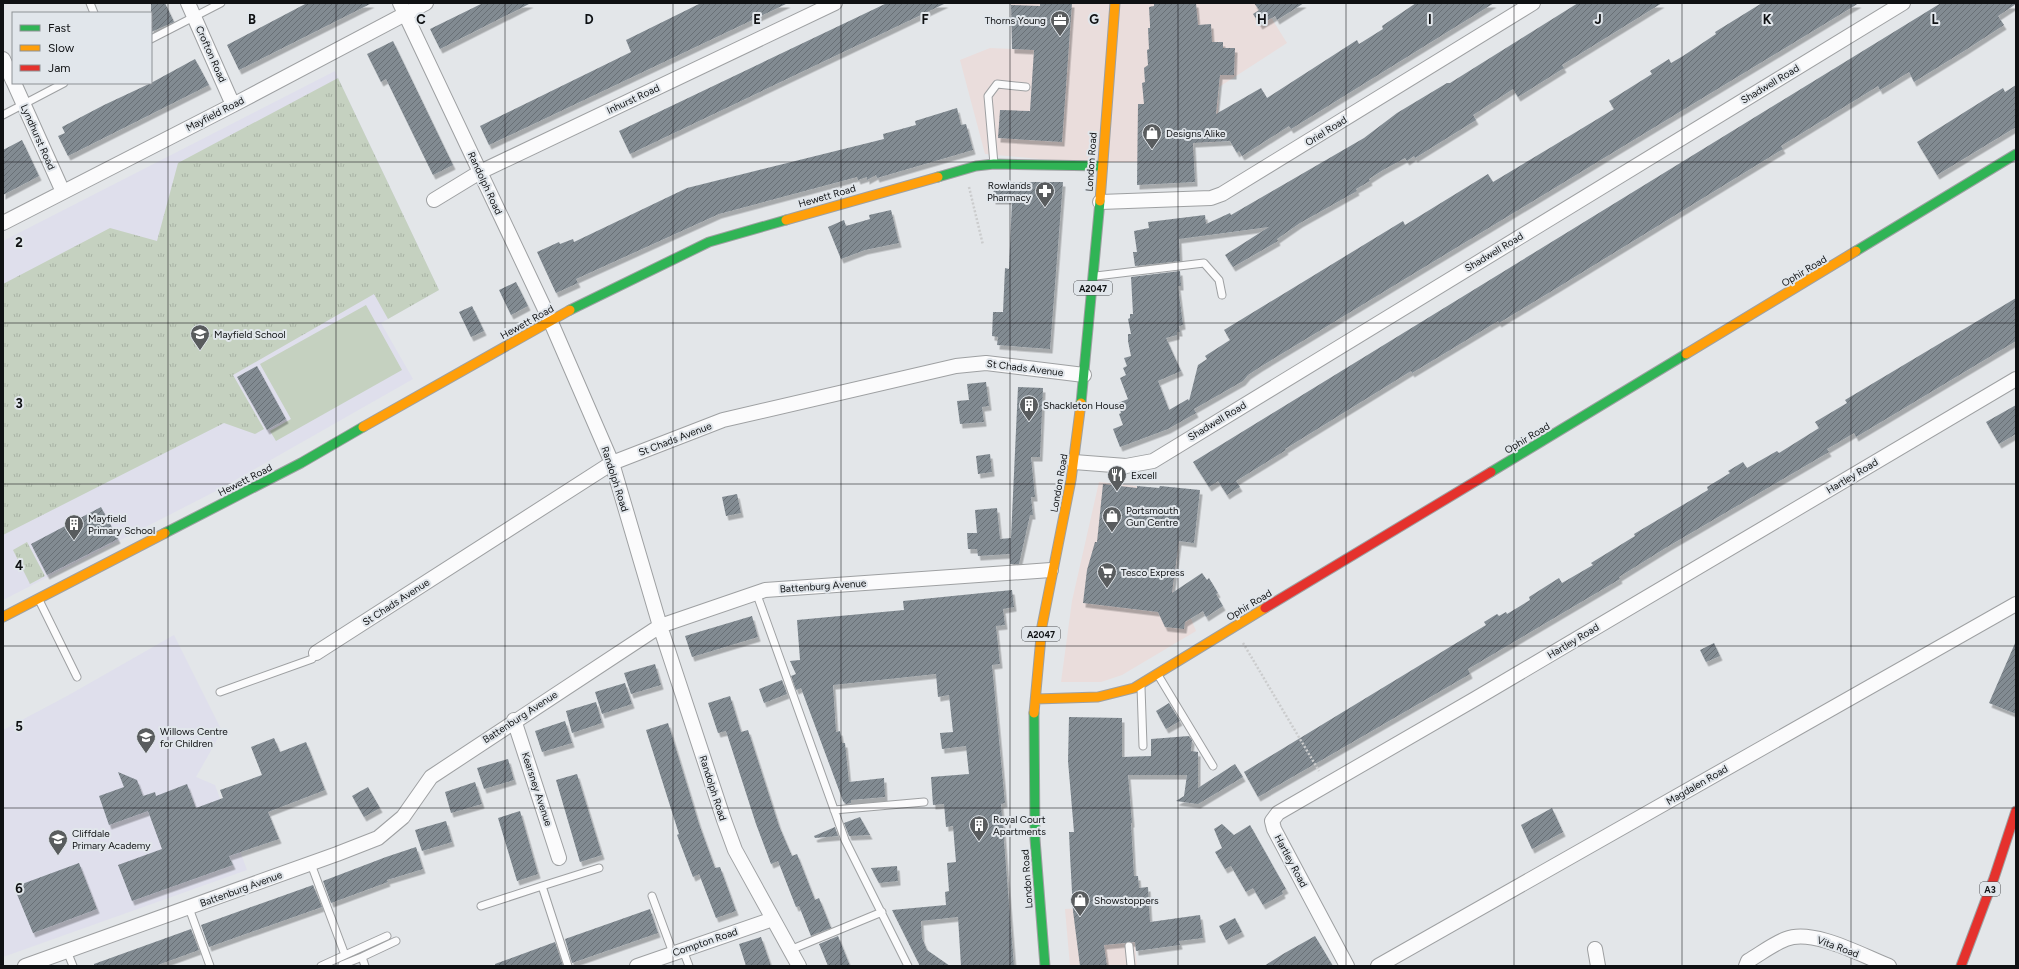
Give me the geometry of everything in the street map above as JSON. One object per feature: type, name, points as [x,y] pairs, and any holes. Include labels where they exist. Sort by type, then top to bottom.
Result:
[{"type":"street","name":"Crofton Road","points":[[188,3],[233,105]]},
{"type":"street","name":"Mayfield Road","points":[[3,223],[233,105],[403,8],[426,3]]},
{"type":"street","name":"Inhurst Road","points":[[434,200],[480,172],[834,3]]},
{"type":"street","name":"London Road","points":[[1045,966],[1036,846],[1032,753],[1042,626],[1052,570],[1068,502],[1084,375],[1094,277],[1115,3]]},
{"type":"street","name":"Oriel Road","points":[[1100,202],[1210,198],[1222,194],[1533,3]]},
{"type":"street","name":"Shadwell Road","points":[[1074,462],[1126,466],[1153,461],[1903,3]]},
{"type":"street","name":"Randolph Road","points":[[403,8],[550,320],[612,463],[660,626],[732,843],[799,966]]},
{"type":"street","name":"Lyndhurst Road","points":[[3,59],[12,80]]},
{"type":"street","name":"Lyndhurst Road","points":[[14,84],[63,192]]},
{"type":"street","name":"Ophir Road","points":[[1036,699],[1107,697],[1122,693],[1141,684],[2016,154]]},
{"type":"street","name":"Hewett Road","points":[[3,618],[301,463],[550,320],[709,242],[965,170],[994,164],[1102,166]]},
{"type":"street","name":"St Chads Avenue","points":[[316,653],[612,463],[723,420],[956,366],[986,363],[1084,375]]},
{"type":"street","name":"Hartley Road","points":[[1347,966],[1274,829],[1272,821],[1278,813],[1475,699],[2016,379]]},
{"type":"street","name":"Battenburg Avenue","points":[[25,966],[311,864],[378,838],[403,817],[431,776],[514,720],[660,626],[756,592],[1052,570]]},
{"type":"street","name":"Magdalen Road","points":[[1378,966],[2016,604]]},
{"type":"street","name":"Kearsney Avenue","points":[[514,720],[559,858]]},
{"type":"street","name":"A3","points":[[1961,966],[1994,878],[2016,811]]},
{"type":"street","name":"Compton Road","points":[[636,966],[773,919]]},
{"type":"street","name":"Vita Road","points":[[1746,966],[1748,961],[1786,939],[1806,936],[1828,942],[1889,966]]},
{"type":"street","points":[[1595,949],[1598,966]]},
{"type":"lane","points":[[152,38],[221,3]]},
{"type":"lane","points":[[3,115],[62,84]]},
{"type":"lane","points":[[994,164],[988,96],[997,84],[1026,87]]},
{"type":"lane","points":[[1094,277],[1204,263],[1219,280],[1222,295]]},
{"type":"lane","points":[[756,592],[845,840],[908,966]]},
{"type":"lane","points":[[39,599],[77,677]]},
{"type":"lane","points":[[220,692],[312,659],[316,653]]},
{"type":"lane","points":[[1158,674],[1212,766]]},
{"type":"lane","points":[[1141,684],[1142,746]]},
{"type":"lane","points":[[834,810],[924,802]]},
{"type":"lane","points":[[311,864],[345,955]]},
{"type":"lane","points":[[481,906],[599,868]]},
{"type":"lane","points":[[542,886],[568,966]]},
{"type":"lane","points":[[652,896],[678,951],[689,966]]},
{"type":"lane","points":[[189,908],[210,966]]},
{"type":"lane","points":[[790,950],[882,912]]},
{"type":"lane","points":[[321,966],[387,936]]},
{"type":"lane","points":[[342,965],[396,941]]},
{"type":"lane","points":[[1129,946],[1131,966]]},
{"type":"lane","points":[[67,951],[73,966]]},
{"type":"lane","points":[[362,957],[365,966]]},
{"type":"path","points":[[965,170],[983,245]]},
{"type":"path","points":[[1240,638],[1320,773]]},
{"type":"shaded area","points":[[1011,3],[1262,3],[1287,43],[1219,87],[1217,142],[1193,143],[1194,160],[1072,162],[985,154],[960,60],[990,48],[1012,49]]},
{"type":"shaded area","name":"Mayfield School","points":[[335,71],[439,290],[381,323],[413,379],[218,490],[3,600],[3,241]]},
{"type":"shaded area","points":[[1099,482],[1137,486],[1181,530],[1170,612],[1189,614],[1196,631],[1122,675],[1101,682],[1061,682],[1072,601]]},
{"type":"shaded area","points":[[174,635],[222,731],[196,777],[215,785],[247,870],[3,957],[3,730],[67,696]]},
{"type":"shaded area","points":[[1131,905],[1137,966],[1070,966],[1065,909]]},
{"type":"green space","name":"Mayfield School","points":[[338,78],[439,290],[388,319],[374,294],[233,375],[264,429],[255,434],[224,423],[3,535],[3,284],[110,228],[157,241],[178,163]]},
{"type":"green space","points":[[366,305],[402,370],[276,441],[270,431],[291,419],[260,364]]},
{"type":"green space","points":[[27,542],[45,576],[30,584],[13,550]]},
{"type":"building","points":[[151,3],[165,3],[174,22],[152,32]]},
{"type":"building","points":[[307,3],[372,3],[239,70],[227,45]]},
{"type":"building","points":[[483,3],[531,3],[440,49],[430,29]]},
{"type":"building","points":[[701,3],[788,3],[489,145],[480,126],[631,52],[626,40]]},
{"type":"building","points":[[887,3],[946,3],[630,154],[619,131]]},
{"type":"building","points":[[1040,3],[1072,3],[1062,142],[998,138],[1000,110],[1030,111],[1034,50],[1012,49],[1011,5],[1040,6]]},
{"type":"building","points":[[1154,3],[1196,3],[1198,25],[1211,24],[1212,42],[1223,42],[1223,48],[1235,48],[1234,75],[1220,75],[1216,114],[1261,88],[1267,98],[1357,40],[1359,44],[1383,29],[1382,26],[1416,3],[1494,3],[1291,129],[1289,126],[1242,156],[1239,151],[1237,153],[1230,141],[1193,143],[1195,182],[1137,185],[1138,104],[1144,104],[1142,83],[1145,82],[1144,68],[1148,65],[1148,28],[1150,28],[1149,7],[1154,6]]},
{"type":"building","points":[[1254,3],[1304,3],[1277,20],[1275,16],[1260,25],[1253,14],[1259,10]]},
{"type":"building","points":[[1578,3],[1662,3],[1562,65],[1564,68],[1518,97],[1513,89],[1473,115],[1476,120],[1415,158],[1414,156],[1407,161],[1405,158],[1383,170],[1369,179],[1370,181],[1356,189],[1357,191],[1300,223],[1277,239],[1278,241],[1233,267],[1225,255],[1269,227],[1179,239],[1180,261],[1135,266],[1133,252],[1137,252],[1134,231],[1149,228],[1148,222],[1205,215],[1206,224],[1230,213],[1231,215],[1364,138],[1397,113],[1447,83],[1450,83]]},
{"type":"building","points":[[1762,3],[1859,3],[1260,367],[1248,375],[1243,381],[1194,409],[1196,413],[1168,429],[1120,447],[1113,429],[1123,425],[1119,414],[1121,413],[1118,403],[1128,399],[1120,378],[1126,375],[1123,368],[1127,366],[1124,358],[1131,356],[1128,334],[1131,334],[1128,319],[1130,318],[1130,314],[1133,314],[1131,277],[1180,271],[1181,286],[1178,286],[1183,325],[1179,326],[1180,332],[1177,332],[1177,335],[1166,338],[1181,371],[1158,381],[1169,410],[1188,399],[1189,401],[1198,365],[1207,359],[1205,356],[1230,340],[1224,330],[1403,221],[1405,225],[1488,174],[1493,182],[1614,109],[1609,101],[1652,74],[1650,71],[1669,59],[1671,63],[1683,56],[1716,34],[1715,32]]},
{"type":"building","points":[[1941,3],[2016,4],[1998,16],[2004,25],[1964,51],[1914,82],[1909,72],[1880,90],[1878,86],[1781,146],[1783,149],[1560,286],[1499,323],[1498,321],[1412,373],[1411,371],[1285,449],[1286,450],[1236,481],[1240,487],[1227,495],[1218,481],[1209,487],[1193,462]]},
{"type":"building","points":[[393,41],[453,165],[433,175],[386,79],[381,82],[367,54]]},
{"type":"building","points":[[195,59],[209,85],[68,156],[58,136],[65,133],[62,127],[104,105],[149,84],[152,84],[152,82]]},
{"type":"building","points":[[2016,85],[2016,127],[1937,175],[1917,142],[2003,88],[2005,92]]},
{"type":"building","points":[[957,108],[961,125],[966,124],[973,150],[877,178],[876,175],[867,180],[867,177],[858,180],[857,177],[719,214],[576,279],[578,283],[556,293],[537,252],[559,242],[560,244],[573,239],[574,242],[687,188],[884,139],[883,134],[916,125],[915,121]]},
{"type":"building","points":[[22,140],[39,176],[3,195],[3,150]]},
{"type":"building","points":[[1004,182],[1063,182],[1050,349],[997,345],[998,337],[992,336],[993,312],[1003,312],[1005,268],[1009,269],[1012,200],[993,200],[994,185],[1004,185]]},
{"type":"building","points":[[891,210],[899,243],[865,250],[841,259],[828,227],[844,220],[846,226],[870,219],[869,215]]},
{"type":"building","points":[[516,282],[528,306],[511,315],[499,290]]},
{"type":"building","points":[[2016,298],[2016,341],[1856,437],[1854,433],[1827,449],[1829,452],[1667,547],[1619,577],[1620,579],[1468,669],[1470,674],[1258,797],[1244,772],[1486,625],[1484,622],[1497,614],[1499,616],[1506,612],[1507,614],[1530,600],[1529,597],[1559,578],[1562,583],[1593,565],[1591,563],[1635,536],[1634,534],[1708,490],[1707,487],[1730,473],[1728,471],[1743,462],[1747,468],[1777,451],[1779,453],[1819,428],[1815,422],[1847,403],[1845,400]]},
{"type":"building","points":[[472,306],[484,331],[471,337],[459,312]]},
{"type":"building","points":[[257,366],[286,419],[267,430],[237,377]]},
{"type":"building","points":[[986,382],[989,406],[982,407],[984,422],[960,424],[957,401],[969,400],[967,384]]},
{"type":"building","points":[[1018,387],[1043,388],[1040,457],[1031,457],[1035,497],[1031,497],[1033,515],[1030,515],[1019,564],[1010,564],[1010,554],[978,556],[977,549],[968,549],[967,533],[977,533],[975,510],[997,508],[1000,539],[1011,538]]},
{"type":"building","points":[[2016,405],[2016,434],[1999,444],[1986,422]]},
{"type":"building","points":[[990,454],[992,472],[978,474],[976,456]]},
{"type":"building","points":[[1103,484],[1137,488],[1137,486],[1159,488],[1160,486],[1200,490],[1194,543],[1179,541],[1172,593],[1202,573],[1207,580],[1209,578],[1218,593],[1216,594],[1223,606],[1206,617],[1203,611],[1185,622],[1184,629],[1165,627],[1158,612],[1083,603],[1087,570],[1095,542],[1097,542]]},
{"type":"building","points":[[737,494],[741,513],[726,516],[722,497]]},
{"type":"building","name":"Mayfield Primary School","points":[[101,507],[118,539],[47,575],[31,544]]},
{"type":"building","points":[[1012,590],[1014,607],[1003,609],[1005,625],[996,626],[1000,664],[992,665],[1005,803],[1001,804],[1014,966],[961,966],[958,917],[921,921],[922,938],[927,950],[950,966],[920,966],[892,910],[946,905],[945,892],[949,891],[947,863],[956,862],[953,826],[946,827],[944,804],[933,805],[931,777],[969,774],[966,746],[942,749],[940,733],[953,732],[949,695],[938,697],[936,674],[833,685],[836,732],[840,731],[842,743],[845,743],[849,782],[884,778],[885,797],[851,800],[851,803],[846,804],[843,801],[801,688],[796,690],[791,676],[796,674],[790,661],[800,660],[797,620],[904,610],[903,601]]},
{"type":"building","points":[[752,616],[758,637],[692,657],[685,636]]},
{"type":"building","points":[[2016,641],[2016,714],[1989,703]]},
{"type":"building","points":[[1714,643],[1720,656],[1706,662],[1700,650]]},
{"type":"building","points":[[655,664],[661,685],[631,694],[624,673]]},
{"type":"building","points":[[782,680],[787,694],[764,703],[759,689]]},
{"type":"building","points":[[625,683],[632,704],[602,714],[595,692]]},
{"type":"building","points":[[730,696],[741,732],[748,730],[779,826],[792,856],[797,854],[815,900],[819,898],[831,928],[811,936],[799,906],[796,907],[778,861],[771,864],[756,824],[726,731],[718,733],[708,703]]},
{"type":"building","points":[[596,702],[602,723],[572,733],[566,711]]},
{"type":"building","points":[[1169,703],[1180,721],[1166,729],[1156,711]]},
{"type":"building","points":[[1069,717],[1122,718],[1122,757],[1151,756],[1151,739],[1189,736],[1192,740],[1191,751],[1198,752],[1198,788],[1235,764],[1243,777],[1198,804],[1176,801],[1184,796],[1187,775],[1128,775],[1134,876],[1138,876],[1139,888],[1148,887],[1150,922],[1200,915],[1203,938],[1179,941],[1180,945],[1136,951],[1135,942],[1104,945],[1107,966],[1080,966],[1073,911],[1070,855],[1069,832],[1074,832],[1068,761]]},
{"type":"building","points":[[565,721],[572,743],[542,752],[535,731]]},
{"type":"building","points":[[668,723],[699,824],[715,868],[720,867],[736,911],[716,918],[699,874],[693,877],[677,835],[679,834],[646,730]]},
{"type":"building","points":[[274,738],[280,752],[306,742],[325,790],[268,812],[279,839],[229,856],[233,865],[132,901],[118,865],[162,849],[148,811],[109,825],[99,796],[124,787],[118,772],[137,780],[143,796],[155,792],[156,796],[187,784],[196,808],[223,798],[220,790],[262,775],[251,747]]},
{"type":"building","points":[[508,759],[514,780],[484,789],[477,768]]},
{"type":"building","points":[[577,774],[602,855],[580,862],[556,780]]},
{"type":"building","points":[[475,782],[482,804],[451,813],[445,792]]},
{"type":"building","points":[[368,787],[380,808],[364,817],[352,796]]},
{"type":"building","points":[[1552,808],[1563,832],[1532,849],[1521,825]]},
{"type":"building","points":[[520,811],[538,874],[517,881],[498,818]]},
{"type":"building","points":[[860,817],[870,835],[849,836],[844,823]]},
{"type":"building","points":[[446,821],[452,842],[422,851],[415,830]]},
{"type":"building","points":[[1222,824],[1234,835],[1250,825],[1286,889],[1282,891],[1283,894],[1263,905],[1253,888],[1246,892],[1231,866],[1225,869],[1215,852],[1222,848],[1214,829]]},
{"type":"building","points":[[835,827],[838,836],[815,838],[814,836]]},
{"type":"building","points":[[416,847],[423,869],[387,880],[388,882],[331,903],[323,881]]},
{"type":"building","points":[[79,863],[97,909],[33,933],[14,887]]},
{"type":"building","points":[[897,866],[898,881],[879,883],[871,868]]},
{"type":"building","points":[[313,885],[322,907],[209,947],[201,925]]},
{"type":"building","points":[[650,909],[658,933],[572,963],[565,939]]},
{"type":"building","points":[[1235,918],[1242,932],[1226,940],[1219,926]]},
{"type":"building","points":[[191,929],[199,950],[155,966],[94,966],[94,964]]},
{"type":"building","points":[[838,936],[850,966],[828,966],[819,944]]},
{"type":"building","points":[[1315,936],[1333,966],[1264,966],[1283,954]]},
{"type":"building","points":[[761,937],[771,966],[746,966],[739,944]]},
{"type":"building","points":[[555,942],[563,966],[495,966],[495,964]]},
{"type":"traffic: fast","points":[[1856,251],[2016,154]]},
{"type":"traffic: fast","points":[[938,177],[976,166],[994,164],[1102,166]]},
{"type":"traffic: fast","points":[[1081,403],[1100,201]]},
{"type":"traffic: fast","points":[[570,310],[709,242],[786,220]]},
{"type":"traffic: fast","points":[[1491,472],[1686,354]]},
{"type":"traffic: fast","points":[[165,533],[301,463],[363,427]]},
{"type":"traffic: fast","points":[[1034,713],[1035,839],[1045,966]]},
{"type":"traffic: slow","points":[[1100,201],[1115,3]]},
{"type":"traffic: slow","points":[[786,220],[938,177]]},
{"type":"traffic: slow","points":[[1686,354],[1856,251]]},
{"type":"traffic: slow","points":[[363,427],[570,310]]},
{"type":"traffic: slow","points":[[1034,713],[1042,626],[1071,480],[1081,403]]},
{"type":"traffic: slow","points":[[3,617],[165,533]]},
{"type":"traffic: slow","points":[[1036,699],[1098,697],[1134,688],[1265,608]]},
{"type":"traffic: jam","points":[[1265,608],[1491,472]]},
{"type":"traffic: jam","points":[[1961,966],[1994,878],[2016,811]]},
{"type":"place","name":"Thorns Young","points":[[1060,37]]},
{"type":"place","name":"Designs Alike","points":[[1152,150]]},
{"type":"place","name":"Rowlands Pharmacy","points":[[1045,208]]},
{"type":"place","name":"Mayfield School","points":[[200,351]]},
{"type":"place","name":"Shackleton House","points":[[1029,422]]},
{"type":"place","name":"Excell","points":[[1117,492]]},
{"type":"place","name":"Portsmouth Gun Centre","points":[[1112,533]]},
{"type":"place","name":"Mayfield Primary School","points":[[74,541]]},
{"type":"place","name":"Tesco Express","points":[[1107,589]]},
{"type":"place","name":"Willows Centre for Children","points":[[146,754]]},
{"type":"place","name":"Royal Court Apartments","points":[[979,842]]},
{"type":"place","name":"Cliffdale Primary Academy","points":[[58,856]]},
{"type":"place","name":"Showstoppers","points":[[1080,917]]}]
